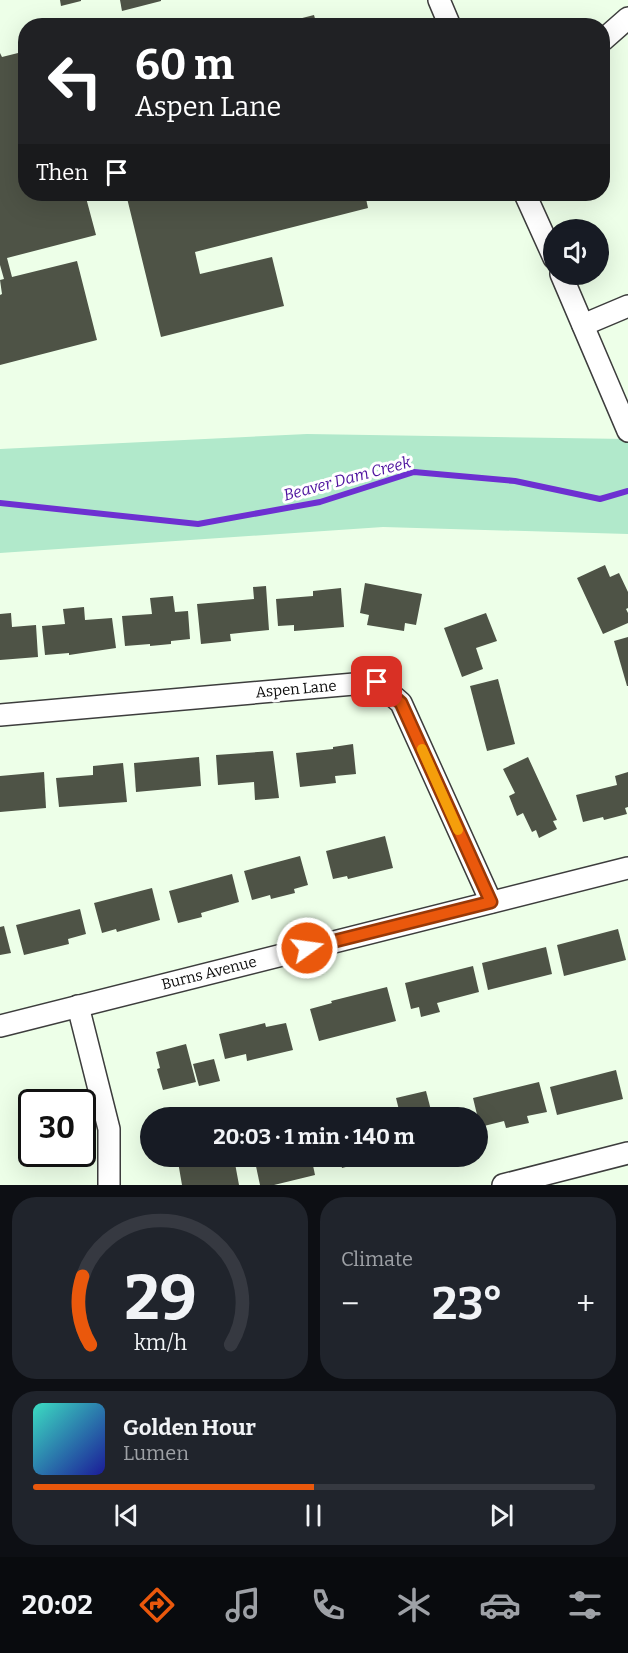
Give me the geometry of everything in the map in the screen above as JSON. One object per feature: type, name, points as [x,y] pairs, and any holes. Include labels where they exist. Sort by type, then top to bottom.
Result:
[{"type":"street","points":[[439,0],[447,18]]},
{"type":"street","points":[[610,33],[628,18]]},
{"type":"street","points":[[528,201],[543,234]]},
{"type":"street","points":[[566,285],[628,431]]},
{"type":"street","points":[[583,325],[628,306]]},
{"type":"street","name":"Aspen Lane","points":[[0,715],[377,682],[401,703],[491,902]]},
{"type":"street","name":"Burns Avenue","points":[[0,1026],[628,868]]},
{"type":"street","points":[[78,1006],[109,1129],[109,1185]]},
{"type":"street","points":[[503,1185],[628,1154]]},
{"type":"green space","points":[[307,434],[628,439],[628,534],[383,527],[0,553],[0,449]]},
{"type":"building","points":[[60,0],[81,0],[81,1],[61,6]]},
{"type":"building","points":[[120,0],[161,0],[161,1],[122,11]]},
{"type":"building","points":[[0,53],[2,57],[18,53],[18,201],[87,201],[96,235],[7,258],[12,277],[77,261],[97,340],[0,365],[0,295],[2,294],[0,280],[4,279],[0,265]]},
{"type":"building","points":[[128,201],[366,201],[368,208],[195,252],[200,274],[272,257],[284,306],[161,337]]},
{"type":"building","points":[[605,565],[610,577],[619,573],[628,592],[628,608],[626,609],[628,623],[603,634],[577,578]]},
{"type":"building","points":[[365,583],[422,594],[416,625],[405,623],[404,631],[367,625],[369,615],[360,613]]},
{"type":"building","points":[[266,586],[269,630],[230,634],[231,641],[201,644],[197,604],[254,599],[253,587]]},
{"type":"building","points":[[341,588],[344,627],[294,631],[294,625],[278,626],[276,599],[313,596],[313,591]]},
{"type":"building","points":[[173,596],[175,612],[188,611],[190,639],[171,641],[171,644],[125,646],[122,616],[152,614],[150,598]]},
{"type":"building","points":[[84,607],[85,620],[112,618],[116,648],[69,655],[69,653],[45,655],[42,626],[65,624],[63,609]]},
{"type":"building","points":[[11,613],[12,627],[36,625],[38,657],[0,660],[0,614]]},
{"type":"building","points":[[486,613],[497,641],[476,648],[483,669],[462,677],[444,628]]},
{"type":"building","points":[[628,637],[628,686],[627,686],[614,641]]},
{"type":"building","points":[[498,679],[515,744],[487,751],[470,686]]},
{"type":"building","points":[[353,744],[356,774],[335,776],[336,783],[300,787],[296,753],[333,749],[333,747]]},
{"type":"building","points":[[273,751],[279,798],[255,800],[254,782],[218,785],[216,755]]},
{"type":"building","points":[[199,757],[201,786],[136,792],[134,763]]},
{"type":"building","points":[[528,757],[557,820],[553,821],[557,829],[539,838],[536,830],[532,832],[523,813],[517,816],[509,796],[515,793],[503,769]]},
{"type":"building","points":[[123,763],[127,802],[59,807],[56,778],[93,775],[93,766]]},
{"type":"building","points":[[44,772],[46,808],[0,812],[0,776]]},
{"type":"building","points":[[628,772],[628,807],[625,808],[627,814],[583,822],[576,795],[617,785],[615,776]]},
{"type":"building","points":[[385,836],[393,868],[348,879],[347,876],[333,879],[326,851]]},
{"type":"building","points":[[300,856],[308,885],[294,889],[295,893],[271,899],[270,895],[252,900],[244,871]]},
{"type":"building","points":[[232,874],[239,902],[201,913],[202,917],[178,923],[169,891]]},
{"type":"building","points":[[152,888],[160,920],[117,932],[116,929],[102,933],[94,903]]},
{"type":"building","points":[[80,909],[86,934],[68,939],[69,944],[24,955],[16,925]]},
{"type":"building","points":[[4,926],[11,953],[0,955],[0,927]]},
{"type":"building","points":[[618,929],[626,960],[564,976],[557,945]]},
{"type":"building","points":[[546,947],[552,974],[488,990],[482,963]]},
{"type":"building","points":[[473,966],[479,992],[437,1003],[440,1012],[421,1017],[419,1007],[411,1009],[405,983]]},
{"type":"building","points":[[387,987],[396,1021],[319,1041],[310,1009],[332,1003],[331,1001]]},
{"type":"building","points":[[265,1023],[266,1027],[286,1023],[293,1050],[247,1061],[246,1054],[225,1059],[219,1034]]},
{"type":"building","points":[[186,1044],[196,1082],[163,1090],[157,1069],[160,1068],[156,1052]]},
{"type":"building","points":[[214,1059],[220,1081],[199,1086],[193,1064]]},
{"type":"building","points":[[616,1070],[623,1099],[557,1115],[550,1087]]},
{"type":"building","points":[[539,1082],[547,1112],[527,1116],[529,1123],[506,1128],[504,1121],[488,1125],[488,1107],[475,1107],[473,1098]]},
{"type":"building","points":[[426,1091],[430,1107],[398,1107],[396,1098]]},
{"type":"building","points":[[179,1167],[236,1167],[239,1185],[182,1185]]},
{"type":"building","points":[[256,1167],[313,1167],[315,1175],[274,1185],[260,1185]]},
{"type":"waterway","name":"Beaver Dam Creek","points":[[0,503],[198,524],[320,502],[414,472],[515,481],[600,499],[628,491]]},
{"type":"slow traffic","points":[[422,749],[458,830]]},
{"type":"route","points":[[307,948],[491,902],[401,703],[377,682]]}]
